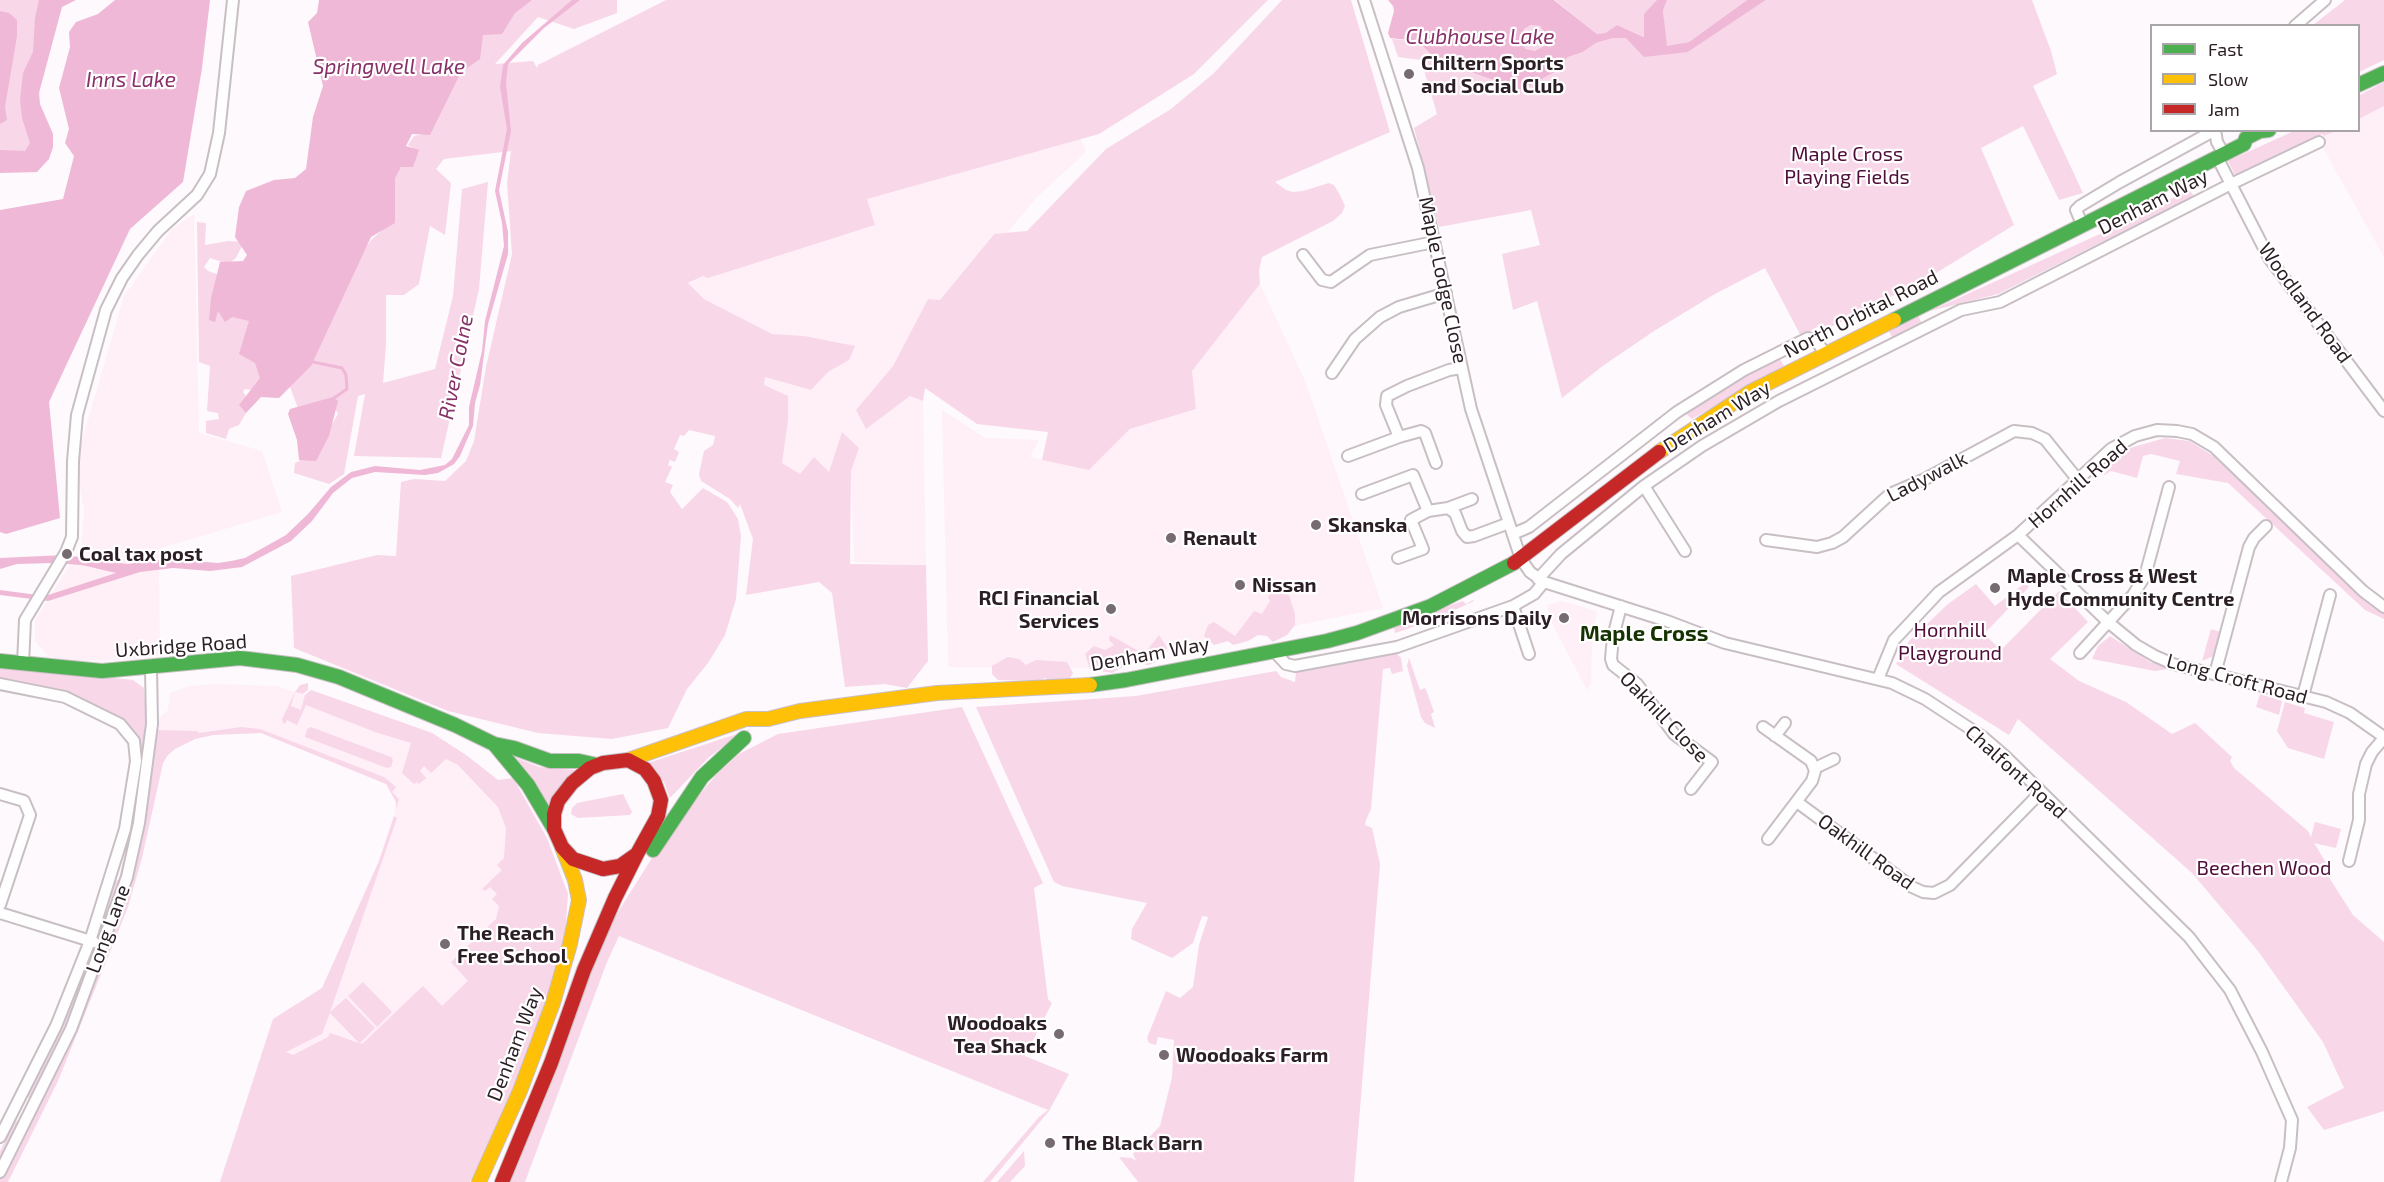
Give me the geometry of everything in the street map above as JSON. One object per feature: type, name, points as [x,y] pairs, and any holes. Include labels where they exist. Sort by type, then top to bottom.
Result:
[{"type":"main road","points":[[2360,84],[2384,73]]},
{"type":"main road","name":"North Orbital Road","points":[[1521,559],[1665,447],[1750,392],[2221,155],[2244,144],[2250,145],[2263,138],[2267,132]]},
{"type":"main road","name":"Denham Way","points":[[628,760],[746,719],[768,719],[800,711],[937,693],[1075,687],[1126,680],[1347,635],[1431,606],[1521,559]]},
{"type":"main road","name":"Uxbridge Road","points":[[0,661],[102,671],[240,658],[297,665],[339,677],[455,725],[494,744],[514,748],[550,761],[579,761],[597,765]]},
{"type":"main road","name":"Denham Way","points":[[658,816],[708,763],[768,719]]},
{"type":"main road","points":[[604,924],[702,777],[744,738]]},
{"type":"main road","name":"Uxbridge Road","points":[[494,744],[528,785],[554,829]]},
{"type":"main road","points":[[628,760],[645,769],[654,781],[661,800],[658,816],[637,854],[620,866],[603,869],[590,867],[573,859],[562,847],[554,829],[554,814],[562,795],[572,783],[597,765],[628,760]]},
{"type":"main road","name":"Denham Way","points":[[479,1182],[520,1091],[553,1003],[570,944],[579,900],[575,880],[562,847]]},
{"type":"main road","name":"Denham Way","points":[[502,1182],[528,1122],[584,970],[637,854]]},
{"type":"street","points":[[22,664],[24,626],[66,552],[72,537],[73,461],[77,415],[106,310],[126,272],[153,236],[197,195],[210,174],[218,141],[233,0]]},
{"type":"street","name":"Maple Lodge Close","points":[[1364,0],[1418,168],[1471,409],[1521,559]]},
{"type":"street","points":[[2297,24],[2325,0]]},
{"type":"street","points":[[2082,224],[2076,210],[2080,206],[2211,132]]},
{"type":"street","name":"Woodland Road","points":[[2215,132],[2230,184],[2274,266],[2384,411]]},
{"type":"street","name":"Denham Way","points":[[1274,651],[1286,664],[1295,666],[1358,656],[1397,647],[1513,606],[1534,594],[1560,554],[1644,486],[1721,434],[1855,362],[1961,310],[2000,302],[2230,184],[2319,142]]},
{"type":"street","points":[[1303,255],[1322,280],[1331,282],[1370,255],[1434,242]]},
{"type":"street","points":[[1332,373],[1355,339],[1380,317],[1399,307],[1446,293]]},
{"type":"street","name":"Denham Way","points":[[1513,534],[1529,527],[1677,412],[1744,370],[1808,338],[1816,340],[1825,354]]},
{"type":"street","points":[[1846,344],[1855,362]]},
{"type":"street","points":[[1399,437],[1386,405],[1387,396],[1407,386],[1462,368]]},
{"type":"street","name":"Hornhill Road","points":[[1878,679],[1890,645],[1926,604],[1949,584],[2018,535],[2111,449],[2135,436],[2157,430],[2177,431],[2197,436],[2220,452],[2363,591],[2383,606]]},
{"type":"street","points":[[1348,456],[1421,431],[1425,433],[1436,463]]},
{"type":"street","name":"Ladywalk","points":[[1766,540],[1817,547],[1832,543],[1843,537],[1890,494],[1925,479],[2014,431],[2032,433],[2045,438],[2078,480]]},
{"type":"street","points":[[1362,494],[1413,475],[1428,511]]},
{"type":"street","points":[[1644,486],[1685,552]]},
{"type":"street","points":[[2080,653],[2133,595],[2145,576],[2169,487]]},
{"type":"street","points":[[1398,558],[1423,549],[1411,520],[1428,511],[1448,508],[1472,499]]},
{"type":"street","points":[[1448,508],[1455,513],[1467,537],[1509,523]]},
{"type":"street","points":[[2215,674],[2249,547],[2266,526]]},
{"type":"street","name":"Long Croft Road","points":[[2018,535],[2108,622],[2155,656],[2173,664],[2303,696],[2340,708],[2384,737]]},
{"type":"street","points":[[1521,559],[1530,572],[1541,580]]},
{"type":"street","name":"Chalfont Road","points":[[1541,580],[1736,646],[1878,679],[1902,688],[1945,710],[1994,747],[2189,937],[2230,990],[2262,1052],[2292,1120],[2290,1148],[2281,1182]]},
{"type":"street","points":[[2303,696],[2330,595]]},
{"type":"street","points":[[1513,606],[1529,654]]},
{"type":"street","name":"Oakhill Close","points":[[1620,606],[1613,637],[1611,659],[1613,665],[1637,684],[1674,734],[1712,762],[1691,789]]},
{"type":"street","name":"Long Lane","points":[[0,1172],[71,1029],[127,877],[139,823],[152,724],[151,668]]},
{"type":"street","name":"Long Lane","points":[[0,684],[65,697],[120,724],[134,741],[136,761],[125,829],[90,941],[56,1026],[0,1137]]},
{"type":"street","points":[[1776,736],[1785,723]]},
{"type":"street","points":[[1763,727],[1811,761],[1815,768],[1834,759]]},
{"type":"street","points":[[2349,861],[2359,820],[2359,795],[2366,764],[2384,737]]},
{"type":"street","name":"Oakhill Road","points":[[1768,839],[1814,777],[1815,768]]},
{"type":"street","name":"Oakhill Road","points":[[1797,802],[1912,887],[1923,892],[1934,893],[1950,885],[2041,792]]},
{"type":"street","points":[[0,794],[24,801],[30,815],[0,905]]},
{"type":"street","points":[[0,913],[103,945]]},
{"type":"shaded area","points":[[2384,106],[2384,257],[2318,139],[2334,132],[2360,132],[2360,118]]},
{"type":"shaded area","points":[[1080,138],[1086,152],[1037,197],[1007,233],[993,234],[940,300],[928,299],[893,366],[856,410],[866,428],[910,396],[923,401],[926,565],[854,562],[851,471],[859,448],[842,432],[829,472],[800,474],[781,463],[788,420],[764,385],[765,377],[811,390],[828,372],[849,360],[804,336],[772,334],[704,299],[689,284],[703,276],[708,277],[875,225],[867,199]]},
{"type":"shaded area","points":[[194,214],[199,433],[262,451],[282,512],[161,548],[160,655],[134,659],[74,661],[48,656],[35,641],[35,620],[81,547],[84,512],[76,461],[124,296],[172,229]]},
{"type":"shaded area","points":[[1260,284],[1305,381],[1383,608],[1085,668],[948,667],[942,410],[985,438],[1039,440],[1030,457],[1089,470],[1130,429],[1196,409],[1192,371]]},
{"type":"shaded area","points":[[1562,601],[1597,611],[1592,643],[1591,684],[1587,690],[1551,622],[1547,605]]},
{"type":"shaded area","name":"The Reach Free School","points":[[217,684],[276,686],[305,695],[311,690],[432,733],[466,755],[498,780],[552,928],[220,1182],[273,1019],[322,988],[379,861],[394,816],[396,802],[386,784],[261,733],[213,735],[195,739],[155,737],[156,717],[159,718],[168,710],[170,693],[189,686]]},
{"type":"green space","points":[[0,0],[54,0],[33,82],[35,157],[0,163]]},
{"type":"green space","points":[[527,0],[617,0],[617,13],[574,29],[538,17],[495,64],[533,61],[537,68],[538,65],[666,0],[1268,0],[1194,74],[1099,134],[867,199],[875,225],[708,278],[703,276],[688,283],[704,299],[772,334],[804,336],[855,346],[849,360],[828,372],[811,390],[765,377],[764,385],[788,396],[788,420],[782,463],[800,474],[814,457],[829,472],[842,432],[859,448],[851,471],[850,564],[926,565],[928,661],[907,688],[885,684],[845,687],[832,593],[819,582],[746,595],[753,539],[740,504],[738,508],[730,499],[701,481],[699,474],[704,451],[713,445],[715,436],[689,430],[684,436],[680,435],[674,449],[679,452],[675,462],[670,460],[668,465],[672,467],[665,482],[673,485],[670,492],[682,509],[703,488],[727,502],[738,519],[741,536],[736,599],[725,635],[708,663],[687,689],[668,728],[612,739],[538,733],[448,711],[294,648],[291,576],[377,555],[396,556],[401,482],[414,479],[445,481],[466,461],[474,441],[486,367],[512,254],[507,183],[511,151],[444,159],[436,169],[451,183],[445,235],[430,226],[419,284],[404,295],[386,295],[383,383],[435,369],[453,296],[462,189],[488,182],[479,289],[441,458],[354,456],[365,394],[358,396],[344,474],[329,484],[294,473],[295,463],[314,454],[338,414],[331,401],[299,411],[289,384],[357,261],[371,240],[393,221],[393,177],[416,150],[408,145],[414,136],[429,133],[436,112],[481,33]]},
{"type":"green space","points":[[1282,0],[1351,0],[1390,132],[1275,182],[1293,192],[1329,183],[1334,185],[1345,206],[1342,213],[1333,221],[1262,257],[1259,271],[1260,284],[1192,371],[1196,409],[1130,429],[1089,470],[1042,460],[1048,432],[977,424],[925,388],[923,401],[910,396],[866,429],[856,410],[893,366],[928,299],[940,300],[994,234],[1027,231],[1106,149],[1171,109],[1214,73]]},
{"type":"green space","points":[[1555,0],[1657,0],[1645,37],[1617,25],[1605,33],[1597,34]]},
{"type":"green space","points":[[1667,0],[1747,0],[1689,42],[1666,47],[1663,11]]},
{"type":"green space","name":"Maple Cross Playing Fields","points":[[1766,0],[2032,0],[2057,74],[2033,86],[2083,193],[2059,200],[2023,126],[1981,148],[2014,225],[1928,278],[1821,332],[1819,326],[1801,336],[1765,268],[1715,294],[1654,331],[1604,365],[1562,398],[1537,301],[1513,310],[1502,254],[1540,245],[1531,210],[1439,227],[1414,128],[1437,114],[1421,60],[1398,57],[1392,39],[1418,41],[1436,60],[1499,82],[1506,87],[1522,90],[1553,73],[1568,57],[1583,52],[1596,43],[1613,38],[1626,38],[1688,52]]},
{"type":"green space","points":[[2345,0],[2384,0],[2384,60],[2360,72],[2360,24],[2314,24]]},
{"type":"green space","points":[[1534,25],[1544,28],[1547,38],[1544,48],[1534,51],[1524,48],[1521,38],[1524,28]]},
{"type":"green space","points":[[2384,82],[2384,106],[2360,118],[2360,95]]},
{"type":"green space","points":[[2292,132],[2334,132],[2324,136],[2322,134],[2236,177],[2228,161]]},
{"type":"green space","points":[[2190,191],[2194,196],[1998,294],[1930,311],[2155,209],[2170,199]]},
{"type":"green space","points":[[197,222],[206,223],[205,245],[228,241],[244,242],[236,258],[228,264],[210,258],[204,267],[219,275],[252,319],[263,375],[257,391],[245,389],[243,392],[246,396],[245,403],[240,405],[246,413],[239,425],[229,429],[226,439],[206,433],[206,421],[219,419],[218,413],[207,411],[210,366],[199,362]]},
{"type":"green space","points":[[1918,315],[1922,324],[1893,340],[1889,331]]},
{"type":"green space","points":[[1780,359],[1784,366],[1692,419],[1685,413],[1725,386]]},
{"type":"green space","points":[[2165,438],[2189,441],[2215,457],[2370,605],[2384,612],[2384,619],[2365,610],[2228,483],[2176,474],[2180,461],[2151,454],[2143,456],[2137,478],[2111,471],[2103,476],[2108,470],[2104,469],[2123,450]]},
{"type":"green space","name":"Beechen Wood","points":[[2025,583],[2029,587],[1984,634],[2001,650],[2059,591],[2088,622],[2050,659],[2079,681],[2126,702],[2172,734],[2195,723],[2232,757],[2230,761],[2234,768],[2308,831],[2311,837],[2315,822],[2341,829],[2336,848],[2314,843],[2331,871],[2330,879],[2353,915],[2384,942],[2384,1111],[2324,1130],[2307,1107],[2344,1088],[2323,1042],[2258,951],[2192,873],[2018,719],[2009,735],[1896,664],[1909,641],[1948,604],[1976,584],[1995,606]]},
{"type":"green space","points":[[1275,585],[1289,595],[1295,614],[1295,625],[1287,635],[1273,642],[1267,636],[1258,635],[1248,641],[1233,645],[1228,641],[1214,645],[1204,636],[1208,625],[1214,622],[1235,636],[1254,611],[1262,614],[1270,601],[1268,597]]},
{"type":"green space","points":[[1463,601],[1466,604],[1474,601],[1431,621],[1395,633],[1394,628],[1442,608]]},
{"type":"green space","points":[[2211,629],[2220,632],[2214,656],[2202,661]]},
{"type":"green space","points":[[1110,635],[1144,654],[1159,635],[1167,648],[1159,661],[1148,665],[1133,662],[1112,673],[1090,669],[1085,654],[1094,646],[1105,650],[1114,645],[1109,640]]},
{"type":"green space","points":[[2110,636],[2150,662],[2169,669],[2155,671],[2092,659],[2098,646]]},
{"type":"green space","points":[[1395,652],[1401,658],[1403,671],[1392,674],[1390,668],[1383,669],[1371,809],[1365,825],[1372,828],[1380,864],[1354,1182],[1138,1182],[1119,1157],[1132,1158],[1136,1161],[1133,1154],[1160,1126],[1172,1077],[1174,1040],[1158,1037],[1156,1045],[1149,1043],[1147,1038],[1166,991],[1180,998],[1193,987],[1199,945],[1208,917],[1202,916],[1193,943],[1172,958],[1131,939],[1132,929],[1147,903],[1062,886],[1054,882],[976,707],[1136,696],[1276,671],[1281,677],[1295,682],[1296,671],[1301,669]]},
{"type":"green space","points":[[1008,657],[1019,659],[1026,665],[1036,660],[1067,662],[1073,673],[1069,680],[1053,682],[1045,678],[1036,681],[998,680],[992,674],[992,666]]},
{"type":"green space","points":[[1409,658],[1420,690],[1425,688],[1427,692],[1434,712],[1431,714],[1435,728],[1425,723],[1421,717],[1407,666]]},
{"type":"green space","points":[[0,667],[133,680],[144,688],[147,725],[137,814],[122,883],[101,934],[98,933],[114,882],[119,879],[132,820],[140,753],[135,736],[79,700],[79,697],[0,682]]},
{"type":"green space","points":[[308,683],[308,690],[303,694],[295,692],[300,685]]},
{"type":"green space","name":"The Reach Free School","points":[[311,690],[432,733],[466,755],[498,780],[513,778],[547,838],[568,894],[565,935],[546,1002],[510,1099],[470,1182],[220,1182],[273,1019],[322,988],[379,861],[394,816],[397,818],[330,1012],[346,998],[375,1028],[360,1043],[362,1044],[423,986],[442,1006],[468,981],[451,962],[496,919],[499,906],[492,899],[497,894],[490,887],[485,891],[482,889],[502,870],[497,865],[504,858],[506,828],[498,807],[458,765],[446,759],[431,773],[424,766],[420,771],[426,778],[419,784],[417,782],[414,784],[402,773],[411,743],[375,732],[306,705],[297,725],[287,720],[285,724],[282,719],[295,692],[291,706],[301,710],[305,695]],"holes":[[[330,1013],[359,1043],[330,1033],[328,1037],[293,1055],[286,1052],[322,1034]]]},
{"type":"green space","points":[[2260,694],[2282,701],[2279,715],[2256,707]]},
{"type":"green space","points":[[2285,702],[2305,708],[2304,713],[2334,722],[2324,759],[2288,748],[2277,731]]},
{"type":"green space","points":[[962,707],[1043,883],[1034,888],[1048,999],[1052,1003],[1025,1056],[1069,1074],[1049,1111],[990,1182],[983,1182],[1039,1117],[1048,1110],[619,936],[607,962],[525,1182],[507,1182],[608,928],[667,834],[716,775],[739,754],[778,734]]},
{"type":"green space","points":[[241,727],[260,729],[384,777],[396,787],[392,792],[399,799],[396,809],[396,802],[386,784],[261,733],[213,735],[195,739],[168,755],[163,763],[142,858],[128,907],[58,1081],[8,1182],[0,1182],[58,1057],[125,895],[156,730],[197,731],[199,733]]},
{"type":"green space","points":[[311,727],[391,757],[393,760],[391,767],[387,768],[305,737],[307,729]]},
{"type":"green space","points":[[752,729],[709,757],[670,798],[664,782],[648,763]]},
{"type":"green space","points":[[514,757],[539,767],[575,770],[549,807]]},
{"type":"green space","points":[[623,794],[632,812],[630,815],[578,818],[571,814],[572,808],[577,803]]},
{"type":"green space","points":[[93,950],[96,951],[61,1041],[41,1077],[0,1166],[0,1151],[30,1099],[28,1096],[52,1049]]},
{"type":"green space","points":[[363,982],[392,1012],[377,1027],[348,996]]},
{"type":"green space","points":[[1024,1151],[1025,1166],[1010,1182],[997,1182]]},
{"type":"water","points":[[39,0],[76,0],[62,7],[39,93],[40,104],[53,134],[53,147],[49,159],[37,172],[0,173],[0,150],[25,151],[30,143],[22,118],[20,100],[23,73],[33,52],[35,18]]},
{"type":"water","name":"Inns Lake","points":[[115,0],[210,0],[202,68],[183,182],[130,229],[49,402],[60,518],[6,534],[0,532],[0,210],[63,199],[74,156],[65,143],[69,129],[59,88],[70,47],[69,32],[76,22],[98,14]]},
{"type":"water","name":"Springwell Lake","points":[[319,0],[532,0],[515,13],[502,34],[483,35],[480,59],[461,72],[430,135],[412,134],[406,146],[419,150],[413,167],[401,167],[395,178],[395,223],[371,237],[311,366],[279,398],[261,397],[246,413],[239,405],[260,378],[255,363],[239,354],[249,321],[232,317],[225,322],[218,311],[215,322],[209,320],[211,298],[220,262],[243,261],[247,255],[235,237],[239,207],[246,191],[274,180],[295,178],[306,169],[313,117],[323,86],[308,22],[317,13]]},
{"type":"water","points":[[572,0],[580,0],[544,28],[508,64],[506,83],[511,131],[499,190],[508,232],[508,254],[488,324],[473,426],[454,464],[438,473],[425,475],[375,472],[352,478],[333,493],[312,521],[291,541],[242,567],[210,571],[173,568],[140,572],[48,601],[0,595],[0,590],[45,596],[116,573],[82,565],[52,563],[17,564],[0,569],[0,558],[65,555],[127,564],[169,559],[218,563],[245,558],[286,535],[331,487],[351,472],[375,466],[420,470],[445,465],[452,459],[469,425],[469,407],[482,351],[485,321],[504,246],[495,191],[507,129],[500,87],[503,65],[522,43]]},
{"type":"water","name":"Clubhouse Lake","points":[[1388,0],[1554,0],[1597,34],[1605,33],[1617,25],[1644,37],[1644,14],[1657,0],[1667,0],[1663,11],[1667,46],[1689,42],[1747,0],[1766,0],[1688,52],[1644,57],[1626,38],[1613,38],[1596,43],[1583,52],[1568,57],[1553,73],[1522,90],[1506,87],[1499,82],[1436,60],[1418,41],[1390,38],[1388,33],[1394,11]],"holes":[[[1531,25],[1540,26],[1547,36],[1546,45],[1535,51],[1526,49],[1521,42],[1524,29]]]},
{"type":"water","points":[[0,11],[9,13],[17,20],[17,36],[5,107],[7,120],[0,124]]},
{"type":"water","points":[[333,397],[338,401],[329,436],[316,461],[299,460],[297,440],[288,414],[290,409]]},
{"type":"waterway","points":[[313,362],[342,368],[346,375],[347,389],[334,398]]},
{"type":"traffic: fast","points":[[2360,84],[2384,73]]},
{"type":"traffic: fast","points":[[1894,320],[2244,144],[2246,138],[2258,132]]},
{"type":"traffic: fast","points":[[1090,685],[1327,641],[1357,633],[1431,606],[1514,563]]},
{"type":"traffic: fast","points":[[0,661],[102,671],[240,658],[297,665],[339,677],[455,725],[494,744],[514,748],[550,761],[579,761],[597,765]]},
{"type":"traffic: fast","points":[[653,850],[702,777],[744,738]]},
{"type":"traffic: fast","points":[[494,744],[528,785],[554,829]]},
{"type":"traffic: slow","points":[[1659,452],[1750,392],[1894,320]]},
{"type":"traffic: slow","points":[[628,760],[746,719],[768,719],[800,711],[937,693],[1090,685]]},
{"type":"traffic: slow","points":[[479,1182],[520,1091],[553,1003],[570,944],[579,900],[575,880],[562,847]]},
{"type":"traffic: jam","points":[[1514,563],[1659,452]]},
{"type":"traffic: jam","points":[[628,760],[645,769],[654,781],[661,800],[658,816],[637,854],[620,866],[603,869],[573,859],[562,847],[554,829],[554,814],[558,801],[572,783],[590,768],[603,763],[628,760]]},
{"type":"traffic: jam","points":[[502,1182],[551,1063],[584,970],[637,854]]},
{"type":"place","name":"Chiltern Sports and Social Club","points":[[1409,74]]},
{"type":"place","name":"Skanska","points":[[1316,525]]},
{"type":"place","name":"Renault","points":[[1171,538]]},
{"type":"place","name":"Coal tax post","points":[[67,554]]},
{"type":"place","name":"Nissan","points":[[1240,585]]},
{"type":"place","name":"Maple Cross & West Hyde Community Centre","points":[[1995,588]]},
{"type":"place","name":"RCI Financial Services","points":[[1111,609]]},
{"type":"place","name":"Morrisons Daily","points":[[1564,618]]},
{"type":"place","name":"The Reach Free School","points":[[445,944]]},
{"type":"place","name":"Woodoaks Tea Shack","points":[[1059,1034]]},
{"type":"place","name":"Woodoaks Farm","points":[[1164,1055]]},
{"type":"place","name":"The Black Barn","points":[[1050,1143]]},
{"type":"district","name":"Maple Cross","points":[[1644,634]]},
{"type":"water label","name":"River Colne","points":[[456,367]]},
{"type":"park label","name":"Hornhill Playground","points":[[1950,642]]}]
